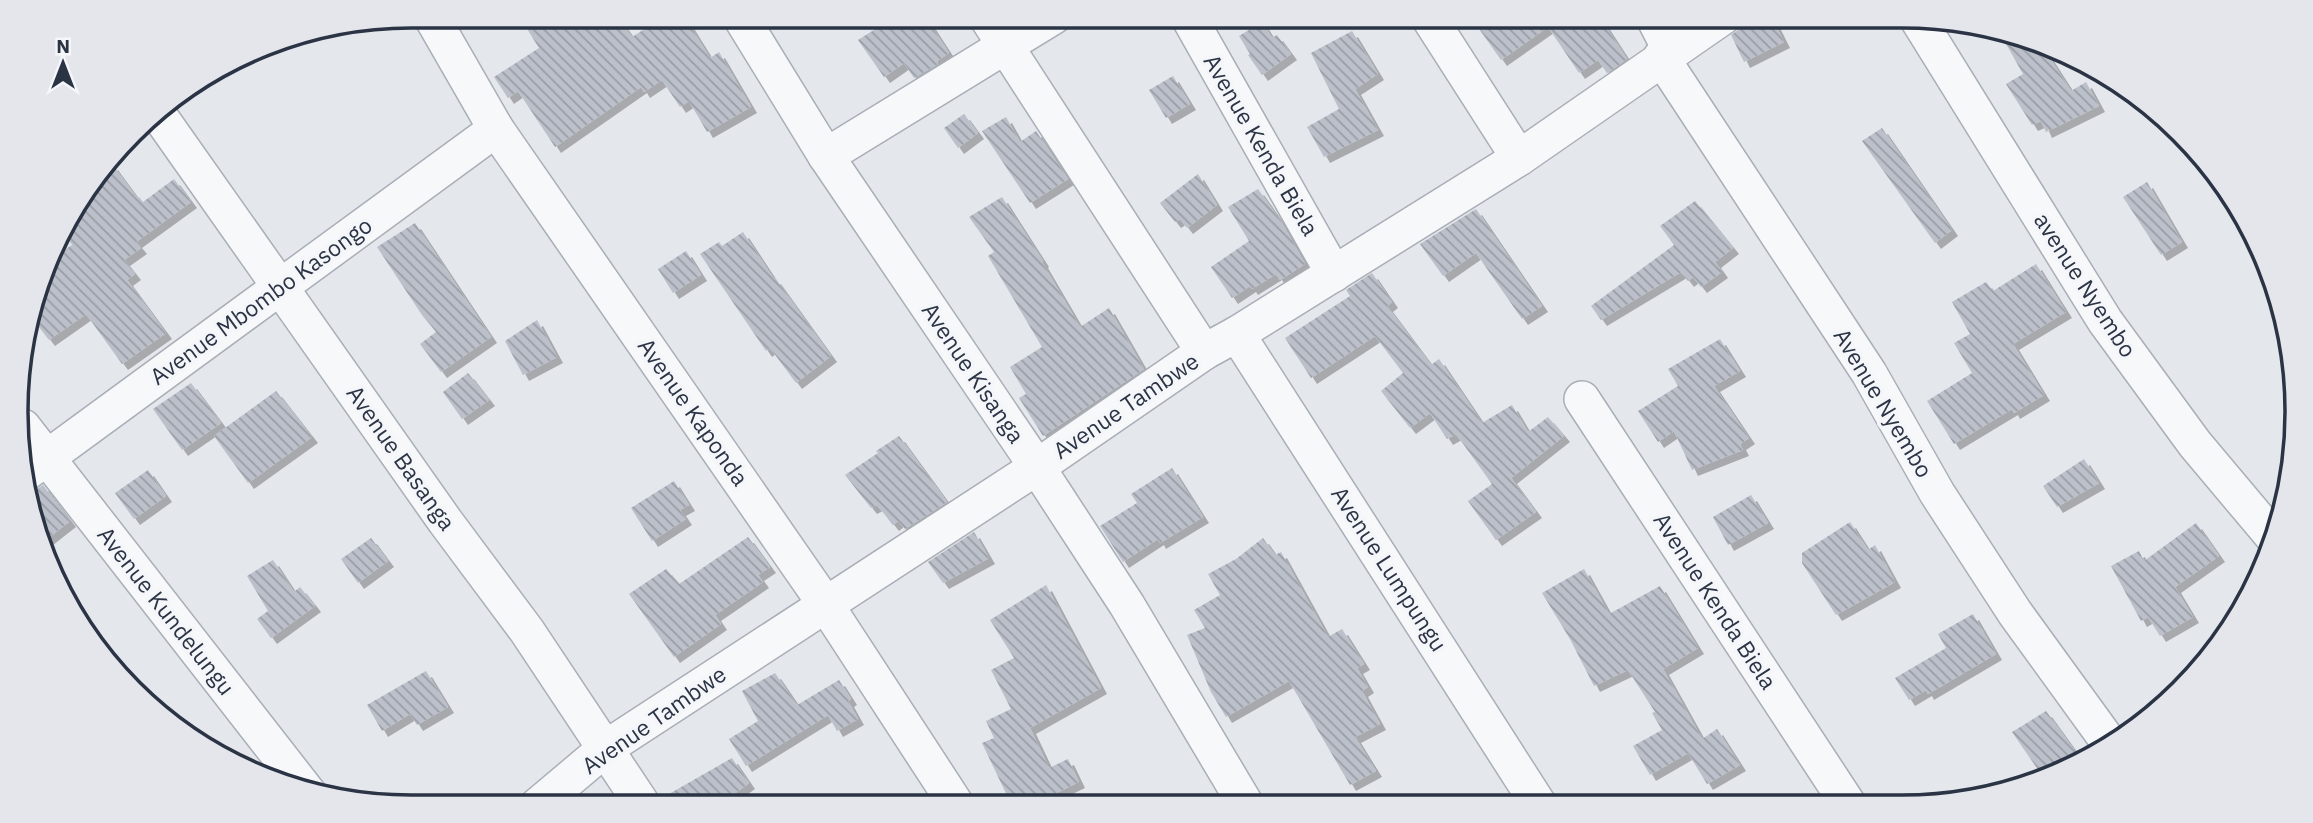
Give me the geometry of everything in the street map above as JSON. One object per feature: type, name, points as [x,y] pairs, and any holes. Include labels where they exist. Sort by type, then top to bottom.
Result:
[{"type":"street","name":"Avenue Kaponda","points":[[439,28],[496,129],[825,605],[950,795]]},
{"type":"street","name":"Avenue Kisanga","points":[[747,28],[825,156],[1037,467],[1127,605],[1240,795]]},
{"type":"street","points":[[994,28],[1204,352]]},
{"type":"street","points":[[825,156],[1034,28]]},
{"type":"street","name":"Avenue Kenda Biela","points":[[1195,28],[1334,274]]},
{"type":"street","points":[[1436,28],[1518,158]]},
{"type":"street","name":"Avenue Nyembo","points":[[1657,28],[1666,54],[1869,373],[1937,494],[2015,612],[2105,737]]},
{"type":"street","name":"Avenue Tambwe","points":[[550,795],[606,748],[1037,467],[1204,352],[1518,158],[1706,28]]},
{"type":"street","name":"avenue Nyembo","points":[[1924,29],[2105,321],[2195,444],[2267,529]]},
{"type":"street","name":"Avenue Basanga","points":[[162,120],[445,521],[527,631],[636,795]]},
{"type":"street","name":"Avenue Mbombo Kasongo","points":[[36,466],[496,129]]},
{"type":"street","name":"Avenue Lumpungu","points":[[1237,334],[1533,795]]},
{"type":"street","name":"Avenue Kenda Biela","points":[[1582,399],[1841,795]]},
{"type":"street","name":"Avenue Kundelungu","points":[[30,448],[36,466],[295,777]]},
{"type":"building","points":[[526,28],[626,28],[632,37],[646,28],[691,28],[710,58],[719,52],[751,107],[707,132],[689,101],[680,107],[662,80],[644,92],[641,87],[555,147],[518,91],[508,98],[494,77],[539,48]]},
{"type":"building","points":[[877,28],[933,28],[949,53],[937,61],[938,64],[914,78],[904,63],[884,77],[858,40]]},
{"type":"building","points":[[1252,28],[1266,28],[1272,38],[1277,35],[1291,54],[1262,75],[1239,36]]},
{"type":"building","points":[[1478,28],[1547,28],[1501,60]]},
{"type":"building","points":[[1549,28],[1607,28],[1627,59],[1607,73],[1598,60],[1579,73]]},
{"type":"building","points":[[1777,28],[1784,42],[1744,62],[1731,35],[1738,30]]},
{"type":"building","points":[[1352,31],[1378,74],[1355,89],[1378,130],[1324,157],[1307,127],[1339,109],[1311,53]]},
{"type":"building","points":[[2005,42],[2050,58],[2071,91],[2086,82],[2099,106],[2046,132],[2041,121],[2032,125],[2006,84],[2023,74]]},
{"type":"building","points":[[1173,76],[1190,104],[1166,118],[1149,90]]},
{"type":"building","points":[[964,114],[978,133],[958,148],[944,128]]},
{"type":"building","points":[[1006,117],[1020,142],[1036,131],[1068,179],[1030,203],[982,131]]},
{"type":"building","points":[[1882,128],[1952,230],[1935,243],[1862,141]]},
{"type":"building","points":[[115,168],[143,202],[174,179],[191,202],[136,242],[141,248],[124,260],[135,274],[127,280],[166,333],[122,364],[86,314],[49,340],[38,325],[57,265],[64,250],[72,245],[69,240],[79,220]]},
{"type":"building","points":[[1198,174],[1217,205],[1187,228],[1180,219],[1175,222],[1160,203]]},
{"type":"building","points":[[2147,182],[2182,242],[2161,255],[2123,197]]},
{"type":"building","points":[[1258,189],[1282,223],[1305,264],[1280,280],[1276,274],[1232,298],[1211,267],[1249,241],[1228,207]]},
{"type":"building","points":[[1002,197],[1043,261],[1080,327],[1109,308],[1144,369],[1043,436],[1019,398],[1026,394],[1010,367],[1042,347],[988,256],[994,252],[969,217]]},
{"type":"building","points":[[1695,201],[1733,248],[1715,262],[1722,272],[1701,287],[1693,277],[1688,281],[1681,272],[1601,320],[1591,306],[1674,245],[1660,226]]},
{"type":"building","points":[[1476,209],[1542,306],[1522,319],[1476,253],[1443,276],[1420,244]]},
{"type":"building","points":[[415,223],[491,337],[441,372],[420,344],[436,332],[377,247]]},
{"type":"building","points":[[743,232],[831,356],[796,383],[770,348],[766,351],[700,254],[719,242],[722,246]]},
{"type":"building","points":[[686,251],[701,275],[673,293],[658,269]]},
{"type":"building","points":[[2036,264],[2066,312],[2013,344],[2044,395],[2014,413],[2012,409],[1954,444],[1927,401],[1972,373],[1954,343],[1970,334],[1952,302],[1986,282],[1993,291]]},
{"type":"building","points":[[1372,273],[1392,302],[1387,306],[1431,365],[1439,359],[1482,423],[1512,405],[1528,432],[1548,417],[1564,436],[1511,478],[1536,512],[1496,540],[1468,501],[1492,484],[1456,434],[1447,439],[1430,413],[1410,428],[1381,391],[1403,373],[1375,336],[1311,378],[1285,338],[1350,296],[1346,290]]},
{"type":"building","points":[[537,320],[557,357],[523,375],[505,341]]},
{"type":"building","points":[[1720,339],[1740,371],[1714,386],[1749,438],[1740,444],[1743,450],[1692,470],[1674,431],[1658,442],[1638,411],[1678,386],[1668,369]]},
{"type":"building","points":[[468,373],[489,400],[462,419],[443,392]]},
{"type":"building","points":[[191,383],[221,423],[182,450],[153,409]]},
{"type":"building","points":[[276,391],[312,437],[248,483],[214,436]]},
{"type":"building","points":[[899,436],[947,502],[905,529],[898,521],[893,525],[877,505],[871,508],[845,475]]},
{"type":"building","points":[[2084,459],[2099,483],[2057,507],[2043,486]]},
{"type":"building","points":[[1172,468],[1203,517],[1160,543],[1158,539],[1123,562],[1100,526],[1137,503],[1131,494]]},
{"type":"building","points":[[148,470],[166,496],[134,519],[115,493]]},
{"type":"building","points":[[674,481],[689,505],[680,510],[686,519],[652,541],[631,508]]},
{"type":"building","points":[[43,485],[70,521],[49,538],[41,511],[36,490]]},
{"type":"building","points":[[1751,495],[1768,523],[1728,545],[1713,517]]},
{"type":"building","points":[[1850,522],[1868,550],[1875,545],[1895,582],[1836,615],[1802,563],[1802,553]]},
{"type":"building","points":[[2196,523],[2219,556],[2175,587],[2193,617],[2160,636],[2148,617],[2141,621],[2111,566],[2139,551],[2144,561]]},
{"type":"building","points":[[974,532],[989,558],[943,583],[928,562]]},
{"type":"building","points":[[748,537],[770,567],[758,575],[763,582],[715,615],[721,624],[674,657],[629,594],[666,569],[679,584]]},
{"type":"building","points":[[371,538],[388,561],[358,583],[341,559]]},
{"type":"building","points":[[1263,538],[1275,555],[1281,552],[1328,637],[1342,629],[1364,664],[1357,668],[1368,687],[1362,691],[1380,724],[1355,737],[1376,771],[1350,785],[1289,681],[1226,717],[1211,692],[1187,635],[1205,628],[1194,610],[1220,595],[1208,574],[1236,559]]},
{"type":"building","points":[[273,560],[294,592],[300,587],[315,606],[271,638],[257,619],[268,611],[247,576]]},
{"type":"building","points":[[1584,569],[1609,614],[1660,586],[1698,648],[1663,669],[1702,739],[1717,729],[1740,765],[1707,784],[1688,753],[1650,775],[1633,746],[1662,730],[1652,713],[1655,712],[1628,670],[1594,686],[1542,593]]},
{"type":"building","points":[[1046,585],[1101,688],[1030,728],[1049,768],[1068,759],[1079,782],[1052,795],[1007,795],[982,743],[994,738],[986,721],[1011,709],[991,670],[1014,658],[990,620]]},
{"type":"building","points":[[1973,614],[1996,654],[1928,694],[1926,690],[1909,700],[1895,678],[1946,648],[1938,634]]},
{"type":"building","points":[[426,671],[448,707],[417,725],[410,714],[382,731],[367,705]]},
{"type":"building","points":[[775,673],[797,705],[839,680],[851,699],[848,701],[858,719],[837,731],[828,715],[746,766],[729,739],[758,721],[742,691]]},
{"type":"building","points":[[2046,711],[2076,753],[2038,770],[2012,732]]},
{"type":"building","points":[[732,758],[749,783],[732,795],[667,795]]}]
